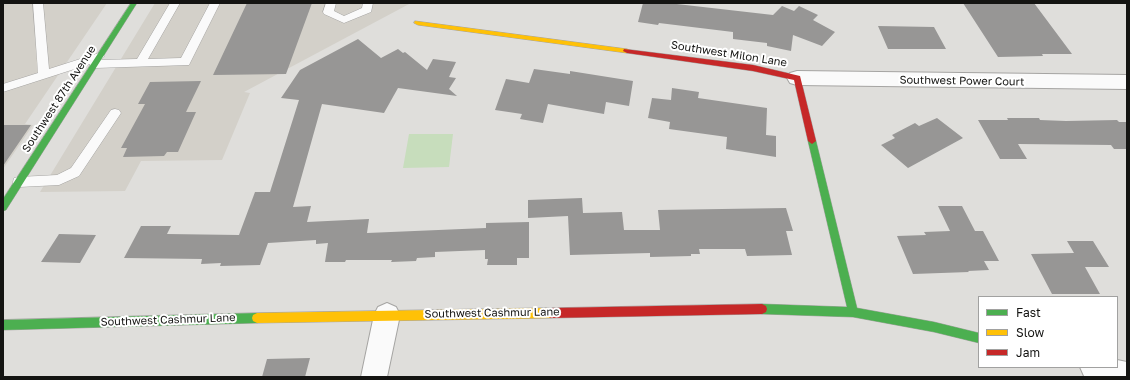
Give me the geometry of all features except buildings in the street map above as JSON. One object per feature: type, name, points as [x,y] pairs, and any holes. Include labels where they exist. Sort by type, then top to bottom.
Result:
[{"type":"street","name":"Southwest 87th Avenue","points":[[3,207],[134,3]]},
{"type":"street","name":"Southwest Milon Lane","points":[[418,23],[753,68],[797,78],[853,312]]},
{"type":"street","name":"Southwest Power Court","points":[[797,78],[1127,82]]},
{"type":"street","name":"Southwest Cashmur Lane","points":[[3,325],[179,319],[786,309],[853,312],[934,327],[978,338]]},
{"type":"street","points":[[374,377],[387,315]]},
{"type":"street","points":[[1097,368],[1127,376]]},
{"type":"lane","points":[[38,3],[44,75]]},
{"type":"lane","points":[[140,63],[175,3]]},
{"type":"lane","points":[[3,88],[97,61],[140,63],[185,62],[215,3]]},
{"type":"lane","points":[[331,3],[328,12],[344,20],[367,10],[368,3]]},
{"type":"lane","points":[[19,182],[59,180],[75,172],[115,113]]},
{"type":"shaded area","points":[[3,3],[107,3],[25,124],[33,125],[3,169]]},
{"type":"shaded area","points":[[155,3],[411,3],[244,92],[250,93],[222,160],[141,161],[125,191],[40,192]]},
{"type":"green space","points":[[409,134],[453,134],[449,167],[403,168]]},
{"type":"traffic: fast","points":[[3,207],[134,3]]},
{"type":"traffic: fast","points":[[812,141],[853,312]]},
{"type":"traffic: fast","points":[[762,309],[853,312],[934,327],[978,338]]},
{"type":"traffic: fast","points":[[3,325],[257,318]]},
{"type":"traffic: slow","points":[[418,23],[627,51]]},
{"type":"traffic: slow","points":[[257,318],[551,313]]},
{"type":"traffic: jam","points":[[627,51],[753,68],[797,78],[812,141]]},
{"type":"traffic: jam","points":[[551,313],[762,309]]}]
